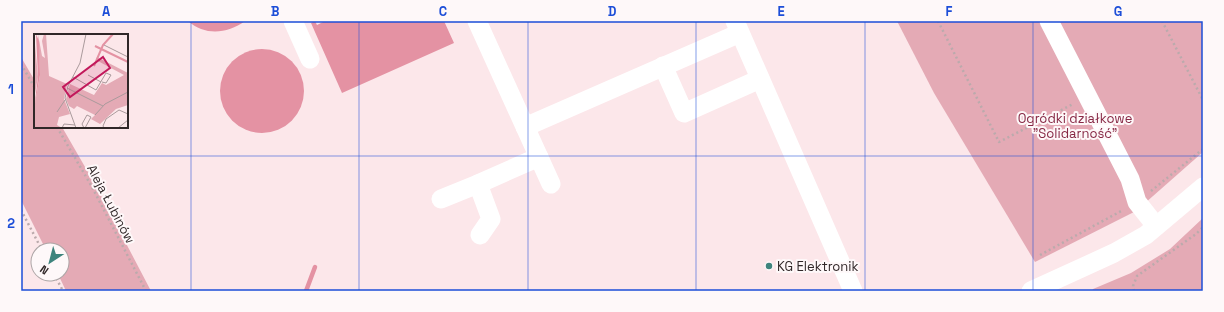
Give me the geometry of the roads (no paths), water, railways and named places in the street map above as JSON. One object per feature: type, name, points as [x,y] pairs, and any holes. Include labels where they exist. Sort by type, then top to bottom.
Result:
[{"type":"street","points":[[292,21],[310,59]]},
{"type":"street","points":[[477,21],[551,184]]},
{"type":"street","points":[[1049,21],[1130,179],[1137,202],[1156,226]]},
{"type":"street","points":[[525,127],[663,66],[738,27],[853,291]]},
{"type":"street","points":[[663,66],[684,113],[760,79]]},
{"type":"street","points":[[441,199],[538,157]]},
{"type":"street","points":[[478,184],[491,219],[480,235]]},
{"type":"street","points":[[1031,291],[1114,253],[1146,235],[1203,187]]},
{"type":"waterway","points":[[306,291],[315,267]]},
{"type":"place","name":"KG Elektronik","points":[[769,266]]},
{"type":"park label","name":"Ogródki działkowe \"Solidarność\"","points":[[1075,126]]}]
